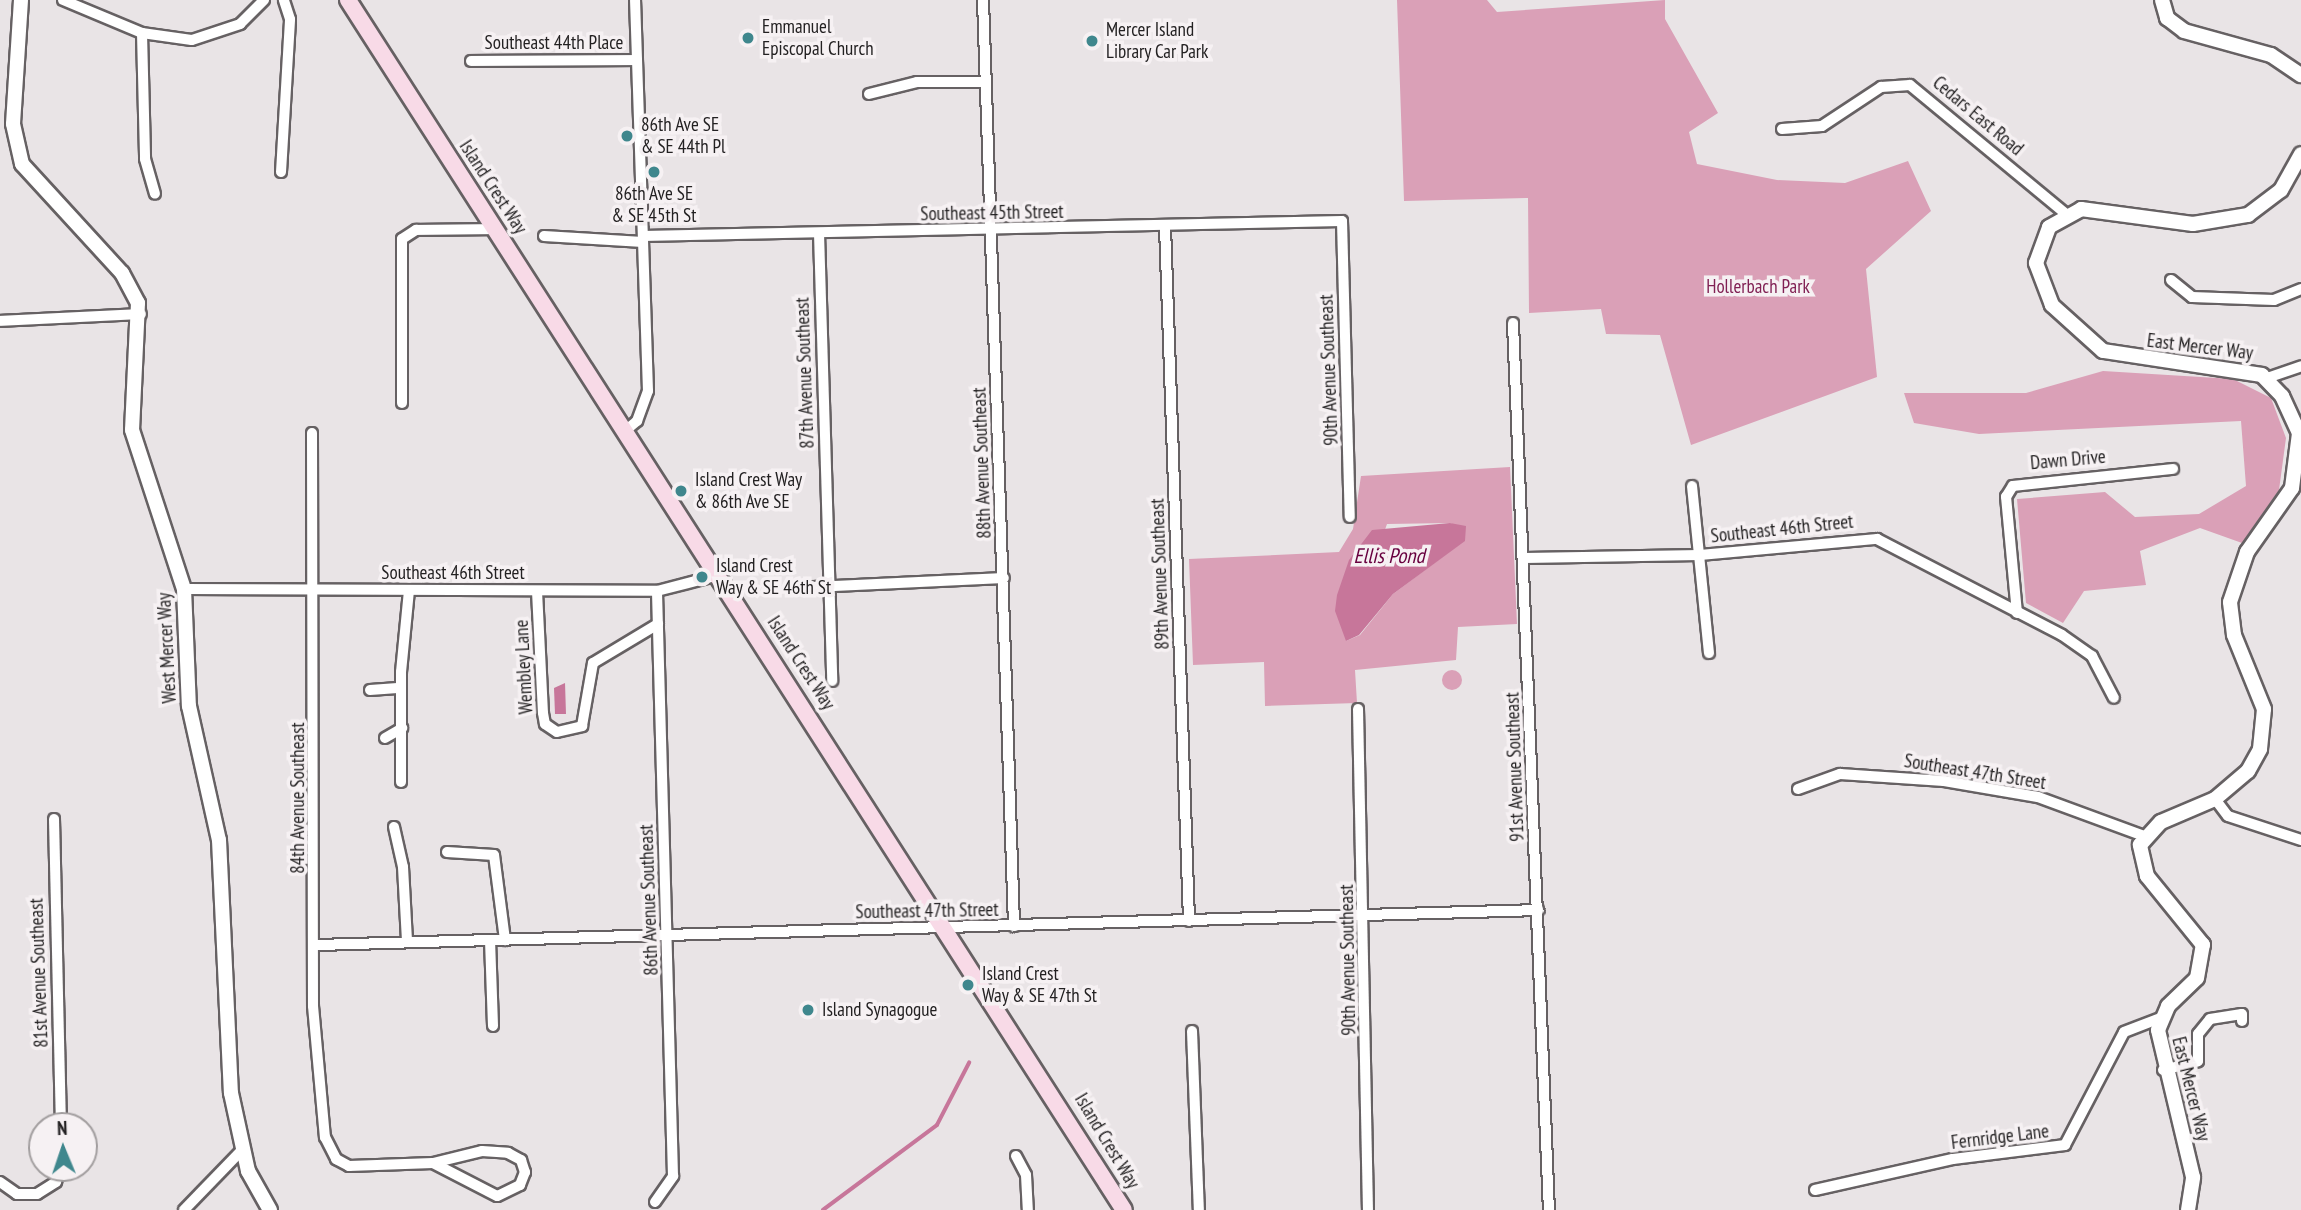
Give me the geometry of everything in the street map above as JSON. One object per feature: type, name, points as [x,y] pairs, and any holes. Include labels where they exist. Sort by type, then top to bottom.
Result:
[{"type":"main road","name":"Island Crest Way","points":[[348,0],[947,929],[1124,1210]]},
{"type":"street","points":[[0,321],[141,314],[122,273],[22,164],[13,124],[21,0]]},
{"type":"street","points":[[63,0],[142,33],[176,40],[210,37],[240,24],[264,0]]},
{"type":"street","points":[[281,172],[290,19],[285,0]]},
{"type":"street","points":[[625,431],[643,410],[648,391],[635,0]]},
{"type":"street","name":"88th Avenue Southeast","points":[[983,0],[1014,926]]},
{"type":"street","points":[[2162,0],[2167,18],[2184,31],[2271,55],[2301,75]]},
{"type":"street","points":[[142,33],[145,159],[155,194]]},
{"type":"street","name":"Southeast 44th Place","points":[[471,61],[637,60]]},
{"type":"street","points":[[869,94],[916,82],[986,82]]},
{"type":"street","name":"Cedars East Road","points":[[1782,129],[1822,126],[1881,87],[1910,85],[2066,214]]},
{"type":"street","points":[[2066,214],[2094,208],[2193,224],[2231,220],[2267,204],[2301,153]]},
{"type":"street","name":"East Mercer Way","points":[[2066,214],[2043,239],[2036,273],[2052,305],[2092,344],[2118,356],[2267,378],[2299,433],[2299,469],[2281,507],[2247,552],[2232,589],[2234,635],[2264,709],[2263,737],[2248,771],[2215,799],[2144,836],[2140,856],[2147,876],[2191,924],[2204,960],[2161,1018],[2163,1070],[2193,1177],[2188,1210]]},
{"type":"street","name":"Southeast 45th Street","points":[[544,236],[643,239],[1342,221]]},
{"type":"street","name":"90th Avenue Southeast","points":[[1342,221],[1350,517]]},
{"type":"street","name":"89th Avenue Southeast","points":[[1165,226],[1189,921]]},
{"type":"street","points":[[402,403],[402,239],[416,230],[496,229]]},
{"type":"street","name":"87th Avenue Southeast","points":[[819,233],[832,681]]},
{"type":"street","points":[[2171,280],[2192,297],[2274,300],[2301,289]]},
{"type":"street","name":"West Mercer Way","points":[[141,314],[132,406],[136,453],[184,589],[189,706],[219,840],[228,1058],[242,1150],[270,1210]]},
{"type":"street","name":"91st Avenue Southeast","points":[[1513,323],[1525,558],[1549,1210]]},
{"type":"street","points":[[2267,378],[2301,366]]},
{"type":"street","name":"84th Avenue Southeast","points":[[312,433],[317,945],[314,1042],[325,1137],[336,1159],[349,1166],[433,1163]]},
{"type":"street","name":"Dawn Drive","points":[[2017,613],[2006,497],[2013,485],[2173,469]]},
{"type":"street","points":[[1692,486],[1709,653]]},
{"type":"street","name":"Southeast 46th Street","points":[[1525,558],[1700,555],[1877,539],[2092,656],[2114,698]]},
{"type":"street","name":"Southeast 46th Street","points":[[184,589],[537,592],[657,590],[719,575]]},
{"type":"street","points":[[792,588],[1003,578]]},
{"type":"street","points":[[401,782],[401,688],[409,590]]},
{"type":"street","name":"86th Avenue Southeast","points":[[655,1202],[673,1176],[657,590]]},
{"type":"street","name":"Wembley Lane","points":[[537,592],[543,713],[545,724],[557,732],[582,726],[593,663],[658,624]]},
{"type":"street","points":[[370,690],[401,688]]},
{"type":"street","name":"90th Avenue Southeast","points":[[1358,709],[1366,917],[1368,1210]]},
{"type":"street","points":[[385,738],[402,728]]},
{"type":"street","name":"Southeast 47th Street","points":[[1798,789],[1840,774],[1944,781],[2038,797],[2144,836]]},
{"type":"street","points":[[2215,799],[2228,816],[2301,840]]},
{"type":"street","name":"81st Avenue Southeast","points":[[54,819],[61,1112]]},
{"type":"street","points":[[394,827],[403,867],[407,942]]},
{"type":"street","points":[[447,852],[494,855],[505,940]]},
{"type":"street","name":"Southeast 47th Street","points":[[317,945],[1538,910]]},
{"type":"street","points":[[490,940],[493,1026]]},
{"type":"street","points":[[2163,1070],[2198,1061],[2198,1034],[2210,1019],[2242,1014],[2242,1021]]},
{"type":"street","name":"Fernridge Lane","points":[[1815,1190],[1953,1159],[2065,1144],[2124,1032],[2161,1018]]},
{"type":"street","points":[[1192,1031],[1199,1210]]},
{"type":"street","points":[[184,1210],[242,1150]]},
{"type":"street","points":[[508,1153],[521,1160],[524,1172],[520,1185],[497,1196],[433,1163],[454,1155],[508,1153]]},
{"type":"street","points":[[1016,1157],[1026,1175],[1028,1210]]},
{"type":"street","points":[[0,1182],[17,1194],[37,1194],[56,1182]]},
{"type":"green space","name":"Hollerbach Park","points":[[1397,0],[1487,0],[1497,12],[1665,0],[1665,19],[1718,113],[1689,132],[1697,164],[1777,180],[1845,183],[1908,161],[1931,211],[1866,269],[1877,377],[1691,445],[1660,335],[1606,334],[1601,309],[1529,313],[1528,198],[1404,201]]},
{"type":"green space","points":[[2103,371],[2233,379],[2271,398],[2286,438],[2279,490],[2242,543],[2200,528],[2140,551],[2146,585],[2084,591],[2063,623],[2026,603],[2017,499],[2105,492],[2135,517],[2199,514],[2246,486],[2241,421],[1979,434],[1914,423],[1904,393],[2026,393]]},
{"type":"green space","points":[[1510,467],[1517,624],[1458,627],[1456,660],[1355,670],[1357,703],[1265,706],[1264,662],[1193,665],[1189,559],[1339,552],[1353,529],[1361,476]],"holes":[[[1451,523],[1465,540],[1393,594],[1360,635],[1346,641],[1387,524]]]},
{"type":"green space","points":[[1452,670],[1459,673],[1462,680],[1459,687],[1452,690],[1445,687],[1442,680],[1445,673]]},
{"type":"water","name":"Ellis Pond","points":[[1450,523],[1466,526],[1465,541],[1393,594],[1359,635],[1346,641],[1335,611],[1337,595],[1349,560],[1372,530]]},
{"type":"water","points":[[565,683],[566,714],[555,714],[554,688]]},
{"type":"waterway","points":[[823,1210],[937,1125],[969,1063]]},
{"type":"place","name":"Emmanuel Episcopal Church","points":[[748,38]]},
{"type":"place","name":"Mercer Island Library Car Park","points":[[1092,41]]},
{"type":"place","name":"86th Ave SE & SE 44th Pl","points":[[627,136]]},
{"type":"place","name":"86th Ave SE & SE 45th St","points":[[654,172]]},
{"type":"place","name":"Island Crest Way & 86th Ave SE","points":[[681,491]]},
{"type":"place","name":"Island Crest Way & SE 46th St","points":[[702,577]]},
{"type":"place","name":"Island Crest Way & SE 47th St","points":[[968,985]]},
{"type":"place","name":"Island Synagogue","points":[[808,1010]]}]
